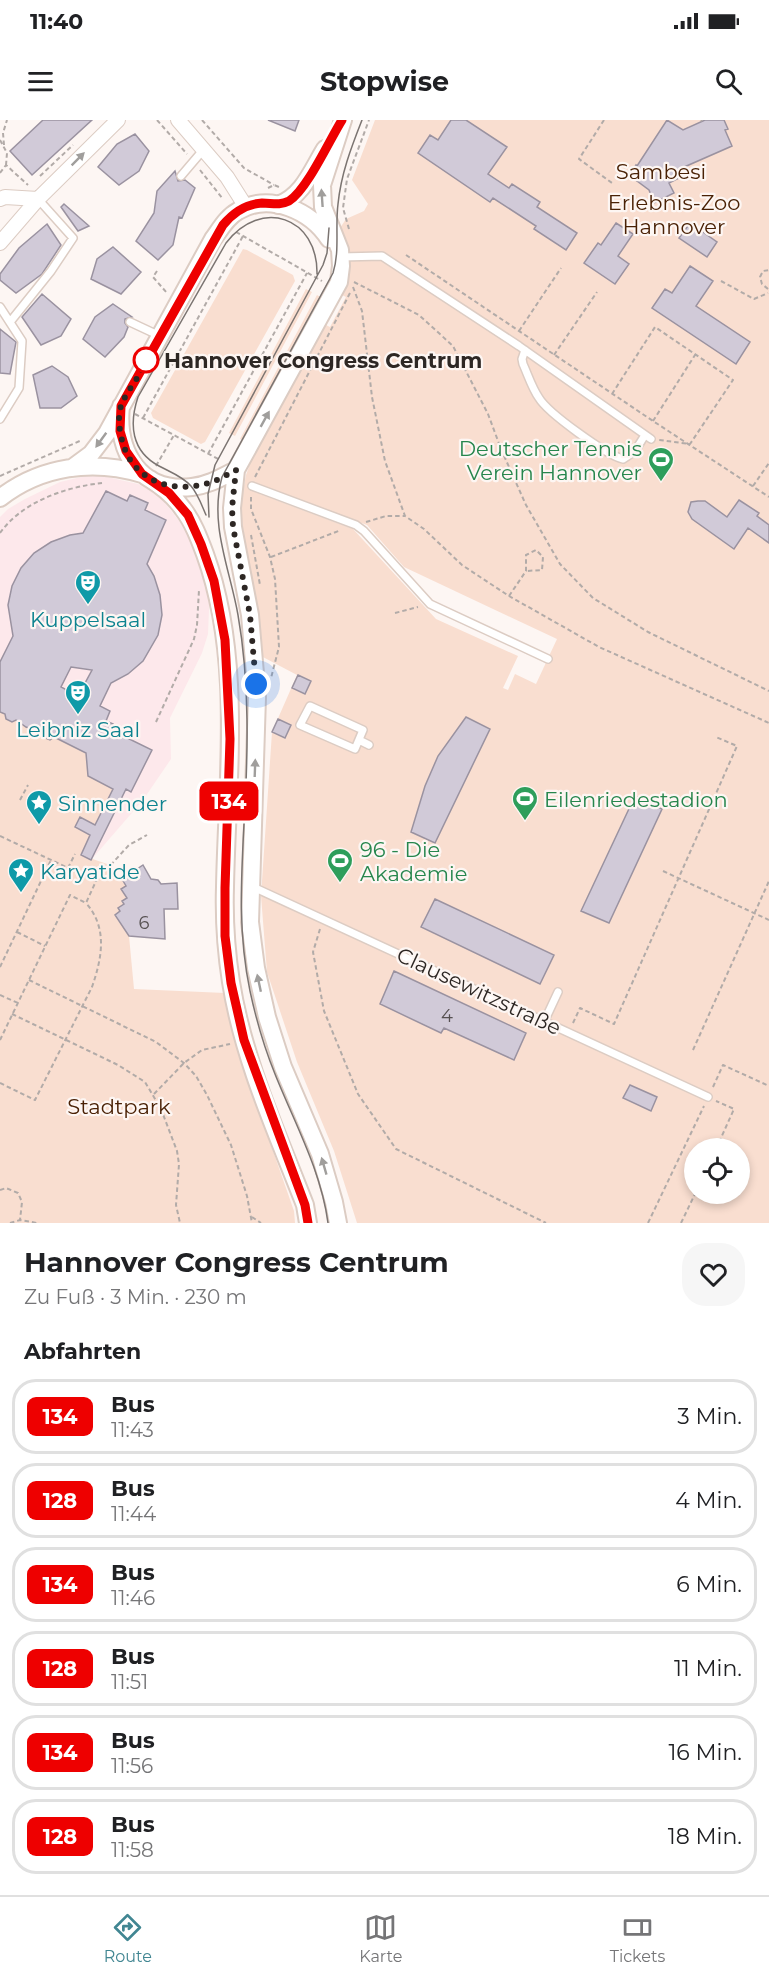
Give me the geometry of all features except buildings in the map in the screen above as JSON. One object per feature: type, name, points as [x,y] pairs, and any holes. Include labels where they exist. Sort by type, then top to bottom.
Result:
[{"type":"street","points":[[0,243],[34,193],[118,120]]},
{"type":"street","points":[[178,120],[227,177],[246,207]]},
{"type":"street","points":[[278,205],[292,199],[300,191],[342,120]]},
{"type":"street","points":[[338,1223],[320,1154],[283,1067],[267,1017],[256,968],[250,922],[250,886],[257,697],[250,615],[233,527],[232,508],[236,470],[342,282],[348,257],[337,241],[323,207],[322,185],[342,120]]},
{"type":"street","points":[[0,199],[34,193]]},
{"type":"street","points":[[72,468],[91,454],[107,433],[223,225],[233,214],[246,207],[262,203],[300,212],[319,225],[329,238],[335,251],[342,282]]},
{"type":"street","points":[[121,406],[123,443],[130,459],[146,477],[169,493],[188,515],[211,570],[225,640],[230,739],[225,936],[231,983],[244,1040],[305,1205],[308,1223]]},
{"type":"street","points":[[0,498],[32,479],[72,468],[101,466],[171,486],[192,487],[210,483],[236,470]]},
{"type":"lane","points":[[181,176],[204,149]]},
{"type":"lane","points":[[10,322],[51,271],[73,238],[34,193]]},
{"type":"lane","points":[[348,257],[382,256],[525,350],[648,437],[635,451],[623,459],[599,447],[548,408],[539,398],[523,364],[522,358],[525,350]]},
{"type":"lane","points":[[0,307],[22,341],[19,388],[0,420]]},
{"type":"lane","points":[[130,322],[160,336]]},
{"type":"lane","points":[[253,483],[356,525],[430,604],[548,659]]},
{"type":"lane","points":[[310,706],[363,730],[358,740],[355,749],[300,725],[310,706]]},
{"type":"lane","points":[[358,740],[369,745]]},
{"type":"lane","name":"Clausewitzstraße","points":[[250,886],[708,1097]]},
{"type":"lane","points":[[544,1022],[558,992]]},
{"type":"path","points":[[4,146],[3,133],[7,120]]},
{"type":"path","points":[[202,120],[244,168],[274,185]]},
{"type":"path","points":[[348,257],[343,208],[347,179],[369,120]]},
{"type":"path","points":[[604,120],[579,159],[612,183]]},
{"type":"path","points":[[0,140],[7,153],[6,165],[0,173]]},
{"type":"path","points":[[6,165],[34,193]]},
{"type":"path","points":[[223,225],[306,273],[342,282],[419,315],[453,346],[489,414],[501,449],[526,505],[560,564],[593,598],[648,632],[769,691]]},
{"type":"path","points":[[243,236],[143,418],[208,454],[306,273]]},
{"type":"path","points":[[406,255],[769,497]]},
{"type":"path","points":[[519,331],[561,268]]},
{"type":"path","points":[[768,292],[760,277],[763,271],[769,270]]},
{"type":"path","points":[[157,271],[153,277],[169,296]]},
{"type":"path","points":[[721,281],[754,299],[768,292]]},
{"type":"path","points":[[270,681],[279,647],[275,579],[270,557],[251,509],[253,483],[260,465],[350,297],[342,282]]},
{"type":"path","points":[[342,282],[362,311],[372,397],[385,461],[405,516]]},
{"type":"path","points":[[768,292],[769,285]]},
{"type":"path","points":[[554,355],[597,292]]},
{"type":"path","points":[[612,394],[655,327],[733,380],[690,444]]},
{"type":"path","points":[[653,421],[696,355]]},
{"type":"path","points":[[146,477],[174,435]]},
{"type":"path","points":[[0,476],[88,436]]},
{"type":"path","points":[[648,437],[690,444]]},
{"type":"path","points":[[753,486],[769,463]]},
{"type":"path","points":[[0,533],[15,516],[60,492],[102,483]]},
{"type":"path","points":[[270,557],[329,533],[386,516],[405,516],[424,529],[462,565],[509,596],[599,647],[769,723]]},
{"type":"path","points":[[509,596],[526,571],[526,555],[536,550],[543,557],[542,570],[526,571]]},
{"type":"path","points":[[156,722],[194,639],[199,588]]},
{"type":"path","points":[[395,613],[430,604]]},
{"type":"path","points":[[568,1033],[580,1008],[614,1024],[737,747],[716,737]]},
{"type":"path","points":[[20,800],[28,785]]},
{"type":"path","points":[[86,903],[96,881],[129,845],[147,835]]},
{"type":"path","points":[[0,836],[96,881]]},
{"type":"path","points":[[68,868],[75,854]]},
{"type":"path","points":[[0,967],[51,860]]},
{"type":"path","points":[[663,871],[769,920]]},
{"type":"path","points":[[693,1050],[769,881]]},
{"type":"path","points":[[0,1040],[70,895],[86,903],[99,922],[102,954],[92,987],[83,1006],[35,1100],[0,1083]]},
{"type":"path","points":[[324,920],[313,952],[324,1011],[358,1094],[396,1149],[546,1223]]},
{"type":"path","points":[[17,932],[45,946]]},
{"type":"path","points":[[29,980],[156,1042],[184,1063],[196,1076],[219,1119],[238,1165],[252,1223]]},
{"type":"path","points":[[0,995],[18,1003]]},
{"type":"path","points":[[12,1014],[132,1072],[145,1082],[154,1094],[177,1151],[179,1164],[176,1205],[180,1223]]},
{"type":"path","points":[[154,1094],[184,1063],[202,1050],[244,1040]]},
{"type":"path","points":[[648,1223],[723,1065],[769,1086]]},
{"type":"path","points":[[708,1097],[734,1109],[721,1138]]},
{"type":"path","points":[[0,1190],[6,1188],[18,1193],[22,1202],[20,1220]]},
{"type":"path","points":[[681,1223],[690,1204]]},
{"type":"path","points":[[252,1218],[261,1223]]},
{"type":"path","points":[[10,1223],[20,1220],[37,1223]]},
{"type":"shaded area","points":[[94,474],[138,484],[158,494],[187,531],[204,574],[209,593],[209,610],[208,634],[202,653],[170,718],[171,759],[143,800],[91,860],[0,814],[0,517],[8,509],[25,499],[60,482]]},
{"type":"green space","points":[[375,120],[769,120],[769,1223],[357,1223],[334,1151],[297,1062],[267,972],[261,896],[272,732],[297,675],[261,656],[240,507],[251,461],[324,324],[330,327],[346,297],[340,294],[340,228],[346,219],[364,211],[368,204],[352,180]],"holes":[[[260,486],[367,525],[404,567],[557,639],[536,684],[515,674],[508,690],[503,688],[518,656],[436,619],[353,529],[260,494]]]},
{"type":"green space","points":[[243,249],[293,275],[295,281],[205,442],[201,444],[153,418],[151,413]]},
{"type":"green space","points":[[306,289],[312,292],[304,307],[235,436],[229,433]]},
{"type":"green space","points":[[317,295],[324,299],[247,442],[240,439]]},
{"type":"green space","name":"Stadtpark","points":[[0,712],[12,722],[17,719],[26,727],[42,732],[43,737],[50,740],[54,737],[88,754],[115,784],[81,855],[110,865],[126,886],[122,889],[127,898],[122,901],[124,904],[118,908],[120,911],[115,915],[129,936],[134,989],[225,993],[235,1042],[294,1211],[295,1223],[0,1223]]},
{"type":"tram line","points":[[328,1223],[313,1165],[264,1043],[246,970],[241,908],[247,719],[245,667],[238,615],[219,530],[218,512],[222,477],[333,273],[341,182],[362,120]]},
{"type":"tram line","points":[[206,515],[191,486],[150,460],[138,445],[133,427],[138,397],[226,243],[240,229],[255,220],[270,218],[285,220],[298,227],[308,239],[315,254],[317,274]]},
{"type":"tram line","points":[[209,517],[208,494],[215,465],[323,265],[327,253],[329,228]]},
{"type":"bus line","name":"134","points":[[308,1223],[305,1205],[244,1040],[231,983],[225,936],[230,739],[225,640],[214,581],[194,525],[188,515],[178,501],[160,485],[142,474],[130,459],[120,431],[120,419],[121,406],[213,239],[223,225],[233,214],[246,207],[262,203],[278,205],[292,199],[303,187],[342,120]]},
{"type":"place","name":"Hannover Congress Centrum","points":[[146,360]]},
{"type":"place","name":"Deutscher Tennis Verein Hannover","points":[[661,483]]},
{"type":"place","name":"Kuppelsaal","points":[[88,606]]},
{"type":"place","name":"Leibniz Saal","points":[[78,716]]},
{"type":"place","name":"Eilenriedestadion","points":[[525,822]]},
{"type":"place","name":"Sinnender","points":[[39,826]]},
{"type":"place","name":"96 - Die Akademie","points":[[340,884]]},
{"type":"place","name":"Karyatide","points":[[21,894]]},
{"type":"route","points":[[146,360],[121,406],[120,431],[126,451],[135,467],[142,474],[161,484],[181,487],[210,483],[236,470],[232,508],[233,527],[250,615],[256,684]]},
{"type":"park label","name":"Sambesi","points":[[661,171]]},
{"type":"park label","name":"Erlebnis-Zoo Hannover","points":[[674,214]]}]
